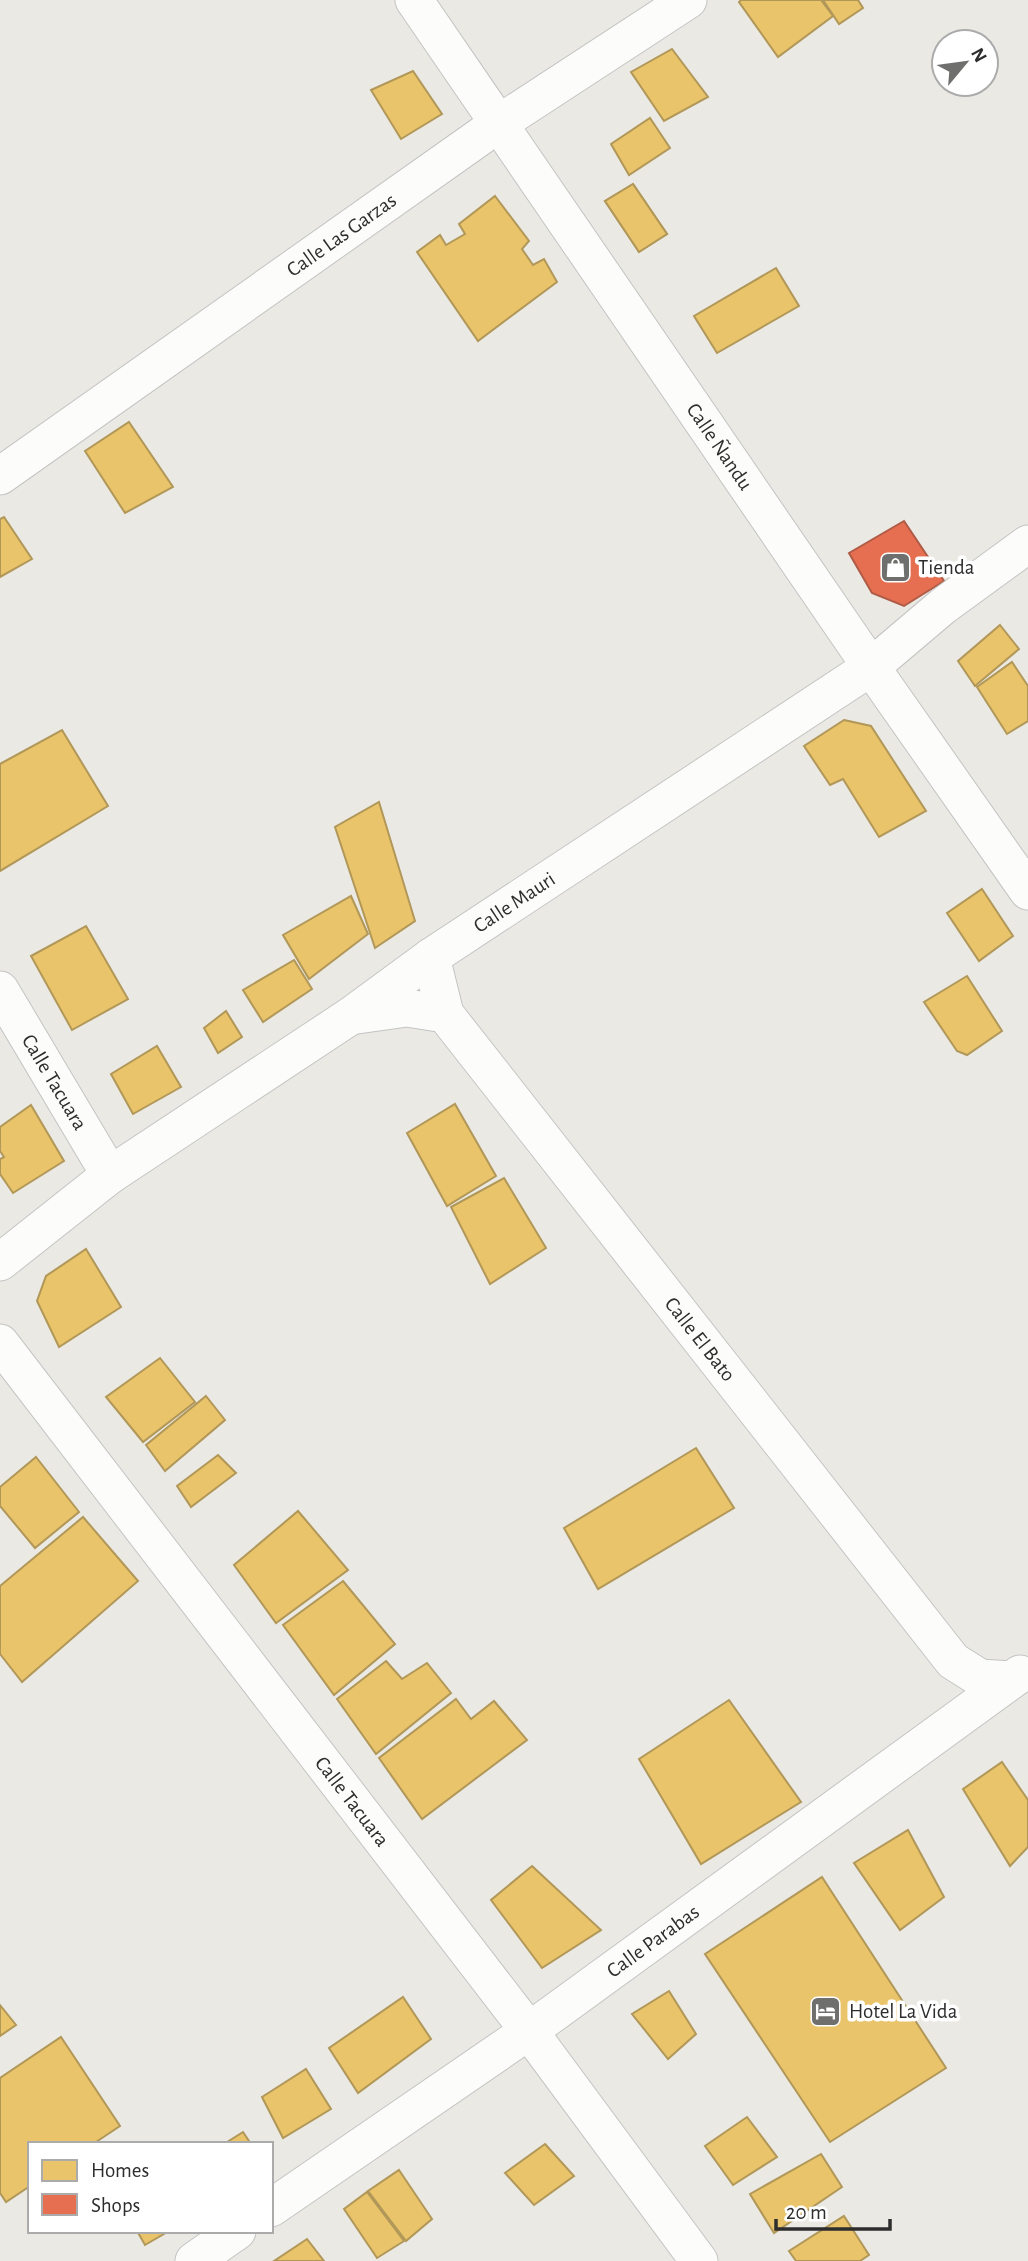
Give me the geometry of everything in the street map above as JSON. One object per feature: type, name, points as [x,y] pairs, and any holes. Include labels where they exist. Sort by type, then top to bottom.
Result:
[{"type":"street","name":"Calle Ñandu","points":[[414,0],[871,667],[1028,891]]},
{"type":"street","name":"Calle Las Garzas","points":[[0,476],[498,124],[688,0]]},
{"type":"street","name":"Calle Mauri","points":[[0,1262],[110,1175],[352,1015],[431,957],[871,667],[943,606],[1028,544]]},
{"type":"street","name":"Calle El Bato","points":[[431,957],[445,1014],[953,1661],[980,1678],[1019,1674]]},
{"type":"street","name":"Calle Tacuara","points":[[0,990],[110,1175]]},
{"type":"street","points":[[352,1015],[407,1007],[445,1014]]},
{"type":"street","name":"Calle Tacuara","points":[[0,1343],[529,2031],[699,2261]]},
{"type":"street","name":"Calle Parabas","points":[[273,2207],[529,2031],[1019,1674]]},
{"type":"street","points":[[194,2261],[234,2233]]},
{"type":"building: Homes","points":[[821,0],[833,16],[778,57],[739,2]]},
{"type":"building: Homes","points":[[823,0],[858,0],[863,8],[839,24]]},
{"type":"building: Homes","points":[[672,49],[708,97],[664,121],[631,72]]},
{"type":"building: Homes","points":[[413,71],[442,114],[401,139],[371,90]]},
{"type":"building: Homes","points":[[650,118],[670,148],[629,175],[611,144]]},
{"type":"building: Homes","points":[[633,184],[667,234],[639,252],[605,201]]},
{"type":"building: Homes","points":[[633,184],[667,234],[639,252],[605,201]]},
{"type":"building: Homes","points":[[495,196],[529,241],[522,249],[533,265],[544,259],[557,282],[478,341],[417,252],[440,235],[446,245],[465,234],[459,224]]},
{"type":"building: Homes","points":[[776,268],[799,306],[717,353],[694,316]]},
{"type":"building: Homes","points":[[129,422],[173,487],[125,513],[85,451]]},
{"type":"building: Homes","points":[[4,517],[32,559],[0,577],[0,519]]},
{"type":"building: Homes","points":[[1000,625],[1019,649],[975,686],[958,661]]},
{"type":"building: Homes","points":[[1012,662],[1028,686],[1028,721],[1007,734],[977,687]]},
{"type":"building: Homes","points":[[844,720],[871,726],[926,811],[879,837],[843,779],[830,785],[804,746]]},
{"type":"building: Homes","points":[[62,730],[108,806],[0,871],[0,764]]},
{"type":"building: Homes","points":[[379,802],[415,921],[375,948],[335,827]]},
{"type":"building: Homes","points":[[982,889],[1013,936],[979,961],[947,913]]},
{"type":"building: Homes","points":[[351,896],[368,934],[309,979],[283,935]]},
{"type":"building: Homes","points":[[86,926],[128,999],[72,1030],[31,956]]},
{"type":"building: Homes","points":[[294,960],[312,989],[263,1022],[243,990]]},
{"type":"building: Homes","points":[[967,976],[1002,1031],[967,1055],[957,1051],[924,1002]]},
{"type":"building: Homes","points":[[226,1011],[242,1037],[218,1053],[204,1028]]},
{"type":"building: Homes","points":[[157,1046],[181,1087],[133,1114],[111,1074]]},
{"type":"building: Homes","points":[[455,1104],[496,1176],[447,1206],[407,1133]]},
{"type":"building: Homes","points":[[31,1105],[64,1161],[13,1193],[0,1174],[0,1159],[4,1157],[0,1151],[0,1127]]},
{"type":"building: Homes","points":[[504,1178],[546,1248],[490,1284],[451,1207]]},
{"type":"building: Homes","points":[[86,1249],[121,1307],[59,1347],[37,1301],[46,1276]]},
{"type":"building: Homes","points":[[160,1358],[195,1402],[143,1442],[106,1397]]},
{"type":"building: Homes","points":[[206,1396],[225,1420],[165,1471],[146,1445]]},
{"type":"building: Homes","points":[[696,1448],[734,1508],[598,1589],[564,1528]]},
{"type":"building: Homes","points":[[218,1455],[236,1473],[191,1507],[177,1486]]},
{"type":"building: Homes","points":[[36,1457],[79,1512],[35,1548],[0,1506],[0,1487]]},
{"type":"building: Homes","points":[[298,1511],[348,1570],[276,1623],[234,1565]]},
{"type":"building: Homes","points":[[83,1517],[138,1581],[22,1682],[0,1654],[0,1586]]},
{"type":"building: Homes","points":[[343,1581],[395,1644],[334,1695],[283,1625]]},
{"type":"building: Homes","points":[[386,1661],[402,1679],[427,1663],[451,1693],[376,1754],[337,1699]]},
{"type":"building: Homes","points":[[456,1699],[471,1719],[494,1701],[527,1740],[422,1819],[379,1758]]},
{"type":"building: Homes","points":[[729,1700],[801,1802],[701,1864],[639,1759]]},
{"type":"building: Homes","points":[[1002,1762],[1028,1800],[1028,1847],[1010,1866],[963,1789]]},
{"type":"building: Homes","points":[[908,1830],[944,1897],[900,1930],[854,1863]]},
{"type":"building: Homes","points":[[532,1866],[601,1930],[542,1968],[491,1900]]},
{"type":"building: Homes","name":"Hotel La Vida","points":[[822,1877],[946,2068],[830,2142],[705,1954]]},
{"type":"building: Homes","points":[[669,1991],[696,2034],[668,2059],[632,2014]]},
{"type":"building: Homes","points":[[403,1997],[431,2039],[358,2093],[329,2048]]},
{"type":"building: Homes","points":[[0,2005],[16,2025],[0,2036]]},
{"type":"building: Homes","points":[[61,2037],[120,2126],[96,2142],[28,2142],[28,2187],[6,2202],[0,2193],[0,2078]]},
{"type":"building: Homes","points":[[306,2069],[331,2109],[283,2138],[262,2097]]},
{"type":"building: Homes","points":[[747,2117],[777,2157],[733,2185],[705,2146]]},
{"type":"building: Homes","points":[[243,2132],[250,2142],[227,2142]]},
{"type":"building: Homes","points":[[545,2144],[574,2176],[534,2205],[505,2173]]},
{"type":"building: Homes","points":[[821,2154],[842,2187],[774,2233],[750,2194]]},
{"type":"building: Homes","points":[[399,2170],[432,2219],[406,2241],[368,2191]]},
{"type":"building: Homes","points":[[367,2192],[404,2241],[377,2258],[344,2209]]},
{"type":"building: Homes","points":[[844,2216],[869,2255],[860,2261],[796,2261],[789,2251]]},
{"type":"building: Homes","points":[[138,2233],[166,2233],[145,2245]]},
{"type":"building: Homes","points":[[307,2239],[324,2261],[274,2261]]},
{"type":"building: Shops","name":"Tienda","points":[[904,521],[944,581],[904,606],[872,593],[849,553]]},
{"type":"place","name":"Tienda","points":[[895,567]]},
{"type":"place","name":"Hotel La Vida","points":[[826,2011]]}]
